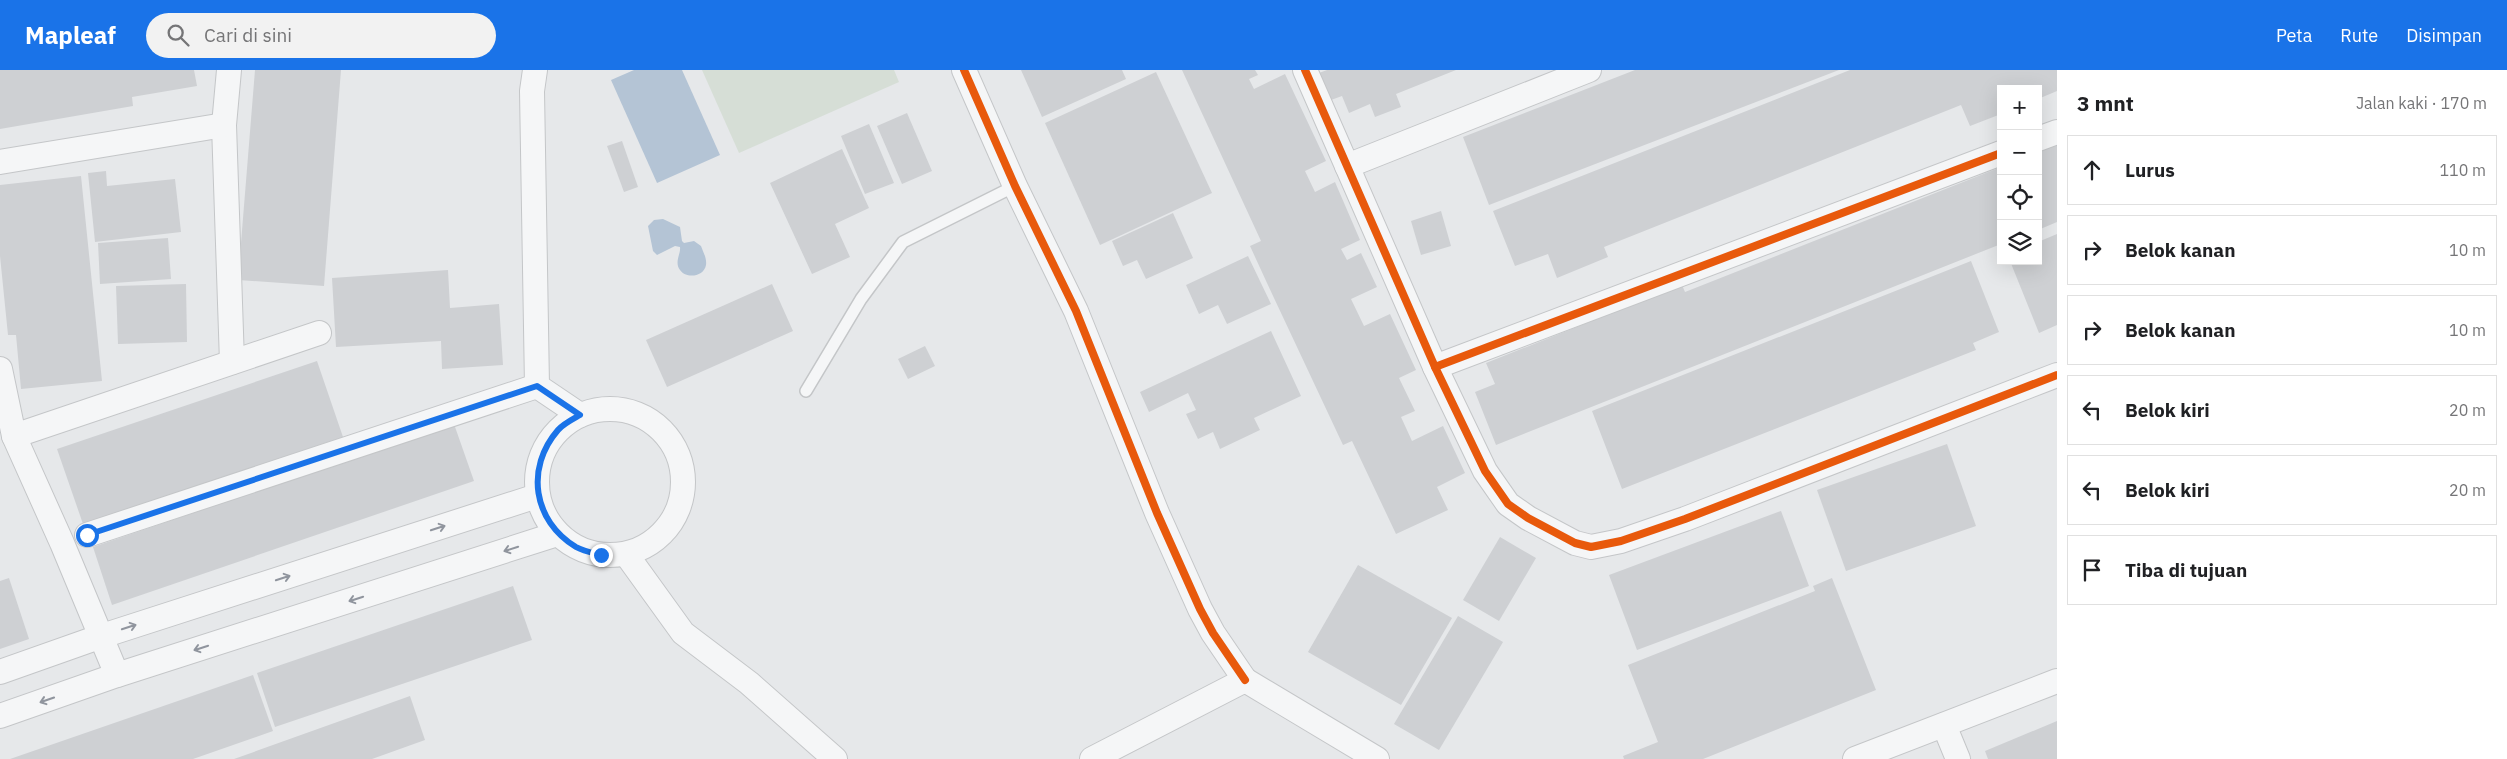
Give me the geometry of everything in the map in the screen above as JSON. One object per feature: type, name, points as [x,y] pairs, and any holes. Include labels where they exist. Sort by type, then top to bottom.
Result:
[{"type":"street","points":[[229,70],[224,125],[232,362]]},
{"type":"street","points":[[536,70],[532,91],[537,386]]},
{"type":"street","points":[[964,70],[1015,186],[1076,311],[1157,513],[1200,609],[1214,633],[1245,680],[1377,759]]},
{"type":"street","points":[[1305,70],[1435,367],[1485,470],[1508,504],[1554,533],[1591,547],[1622,541],[1685,520],[2057,375]]},
{"type":"street","points":[[1347,166],[1589,70]]},
{"type":"street","points":[[0,162],[224,125]]},
{"type":"street","points":[[2042,138],[2057,132]]},
{"type":"street","points":[[1435,367],[1997,155]]},
{"type":"street","points":[[14,436],[319,333]]},
{"type":"street","points":[[0,369],[14,436],[62,543],[99,637],[117,676]]},
{"type":"street","points":[[537,386],[580,415]]},
{"type":"street","points":[[87,535],[537,386]]},
{"type":"street","points":[[604,408],[628,410],[651,420],[669,436],[680,458],[684,483],[680,507],[668,528],[649,544],[626,554],[601,555],[578,548],[557,534],[544,517],[537,496],[537,472],[544,448],[559,428],[580,415],[604,408]]},
{"type":"street","points":[[0,672],[99,637],[537,496]]},
{"type":"street","points":[[0,716],[117,676],[557,534]]},
{"type":"street","points":[[626,554],[683,633],[749,683],[835,759]]},
{"type":"street","points":[[1092,759],[1245,680]]},
{"type":"street","points":[[1855,759],[2057,682]]},
{"type":"street","points":[[1944,724],[1958,759]]},
{"type":"lane","points":[[806,391],[861,299],[903,242],[1015,186]]},
{"type":"shaded area","points":[[702,70],[894,70],[899,82],[739,153]]},
{"type":"water","points":[[634,70],[682,70],[720,155],[657,183],[611,80]]},
{"type":"water","points":[[663,219],[680,227],[684,243],[694,241],[701,246],[706,262],[705,269],[702,272],[690,276],[680,270],[678,261],[680,247],[675,246],[657,255],[653,251],[648,226],[654,220]]},
{"type":"building","points":[[0,70],[194,70],[197,86],[132,97],[133,106],[0,129]]},
{"type":"building","points":[[255,70],[341,70],[324,286],[238,280]]},
{"type":"building","points":[[1021,70],[1122,70],[1126,79],[1042,117]]},
{"type":"building","points":[[1182,70],[1255,70],[1258,75],[1249,79],[1254,89],[1285,74],[1326,161],[1305,171],[1315,192],[1335,182],[1360,240],[1341,249],[1347,260],[1361,253],[1377,287],[1351,299],[1364,326],[1390,314],[1416,370],[1399,378],[1415,411],[1401,417],[1412,441],[1443,426],[1465,473],[1437,487],[1448,510],[1396,534],[1352,441],[1343,445],[1267,283],[1250,246],[1261,241]]},
{"type":"building","points":[[1327,70],[1456,70],[1396,94],[1401,107],[1375,117],[1370,104],[1349,113],[1342,96],[1331,100],[1319,73]]},
{"type":"building","points":[[1635,70],[1839,70],[1489,205],[1463,137]]},
{"type":"building","points":[[1850,70],[2057,70],[2057,91],[2042,97],[2042,85],[1997,85],[1997,116],[1970,126],[1961,105],[1604,247],[1608,257],[1557,278],[1548,254],[1515,266],[1493,211]]},
{"type":"building","points":[[1156,72],[1212,193],[1100,245],[1045,123]]},
{"type":"building","points":[[907,113],[932,171],[902,184],[877,126]]},
{"type":"building","points":[[869,124],[894,183],[865,194],[841,136]]},
{"type":"building","points":[[622,141],[638,187],[624,192],[607,146]]},
{"type":"building","points":[[2057,144],[2057,222],[2042,228],[2042,175],[2042,150]]},
{"type":"building","points":[[842,149],[869,208],[835,224],[850,257],[812,274],[770,183]]},
{"type":"building","points":[[1997,169],[1997,246],[1496,445],[1475,392],[1495,384],[1486,363],[1682,285],[1685,292]]},
{"type":"building","points":[[106,171],[107,186],[175,179],[181,232],[95,242],[88,173]]},
{"type":"building","points":[[81,176],[102,381],[21,389],[16,335],[8,335],[0,256],[0,185]]},
{"type":"building","points":[[1441,211],[1451,246],[1421,255],[1411,221]]},
{"type":"building","points":[[1173,213],[1193,258],[1146,279],[1137,260],[1123,266],[1112,241]]},
{"type":"building","points":[[2057,234],[2057,325],[2039,333],[2012,265],[2042,265],[2042,240]]},
{"type":"building","points":[[168,238],[171,279],[100,284],[98,243]]},
{"type":"building","points":[[1248,256],[1271,304],[1227,324],[1218,305],[1199,314],[1186,285]]},
{"type":"building","points":[[1971,261],[1999,332],[1973,343],[1976,350],[1622,489],[1592,411]]},
{"type":"building","points":[[448,270],[450,308],[499,304],[503,365],[442,369],[441,341],[336,347],[332,278]]},
{"type":"building","points":[[186,284],[187,342],[118,344],[116,286]]},
{"type":"building","points":[[772,284],[793,331],[667,387],[646,340]]},
{"type":"building","points":[[1271,331],[1301,396],[1254,418],[1260,430],[1220,449],[1213,432],[1198,439],[1186,414],[1196,410],[1188,393],[1149,412],[1140,392]]},
{"type":"building","points":[[925,346],[935,366],[908,379],[898,359]]},
{"type":"building","points":[[317,361],[343,437],[83,524],[57,449]]},
{"type":"building","points":[[454,424],[474,481],[112,605],[93,547]]},
{"type":"building","points":[[1947,444],[1976,526],[1846,571],[1817,490]]},
{"type":"building","points":[[1781,511],[1809,586],[1637,650],[1609,575]]},
{"type":"building","points":[[1500,537],[1536,558],[1499,621],[1463,600]]},
{"type":"building","points":[[1358,565],[1452,618],[1401,705],[1308,652]]},
{"type":"building","points":[[9,578],[29,639],[0,649],[0,581]]},
{"type":"building","points":[[1832,578],[1876,690],[1703,759],[1624,759],[1623,756],[1658,742],[1628,665],[1815,591],[1813,586]]},
{"type":"building","points":[[513,586],[532,640],[275,727],[257,673]]},
{"type":"building","points":[[1458,616],[1503,642],[1439,750],[1394,724]]},
{"type":"building","points":[[253,675],[273,731],[193,759],[10,759]]},
{"type":"building","points":[[410,696],[425,740],[372,759],[234,759]]},
{"type":"building","points":[[2057,721],[2057,759],[1988,759],[1985,751]]},
{"type":"cycle path","points":[[964,70],[1015,186],[1076,311],[1157,513],[1200,609],[1213,633],[1245,680]]},
{"type":"cycle path","points":[[1305,70],[1435,367],[1485,471],[1508,504],[1528,518],[1575,543],[1591,547],[1621,541],[1685,519],[2057,375]]},
{"type":"cycle path","points":[[1435,367],[1997,155]]},
{"type":"route","points":[[87,535],[537,386],[580,415],[559,428],[544,448],[537,472],[537,496],[544,517],[557,534],[578,548],[601,555]]}]
